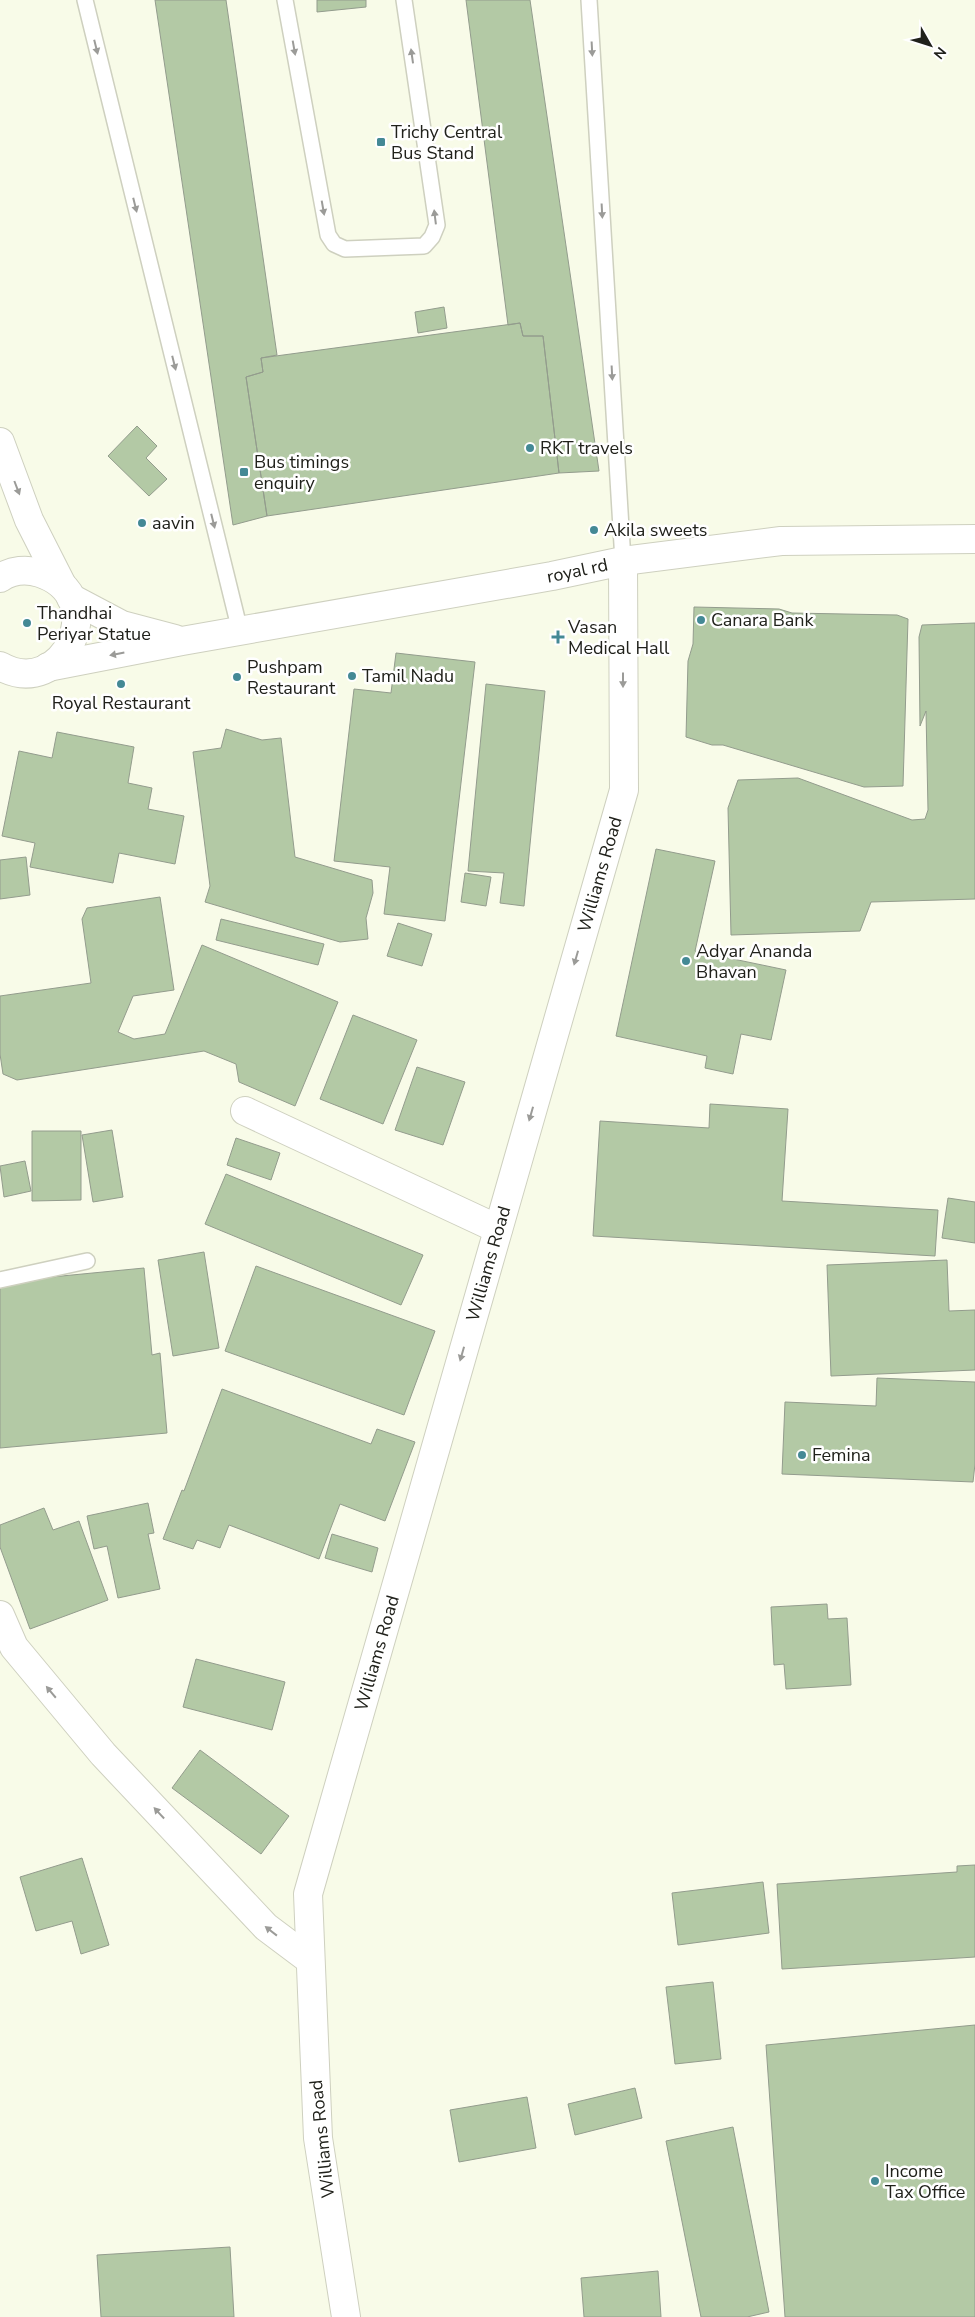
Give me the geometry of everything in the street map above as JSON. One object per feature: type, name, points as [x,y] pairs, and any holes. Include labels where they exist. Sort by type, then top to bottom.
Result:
[{"type":"street","points":[[0,442],[29,520],[76,613],[76,629],[72,645],[62,658],[40,670],[0,681]]},
{"type":"street","name":"royal rd","points":[[40,670],[182,641],[552,576],[623,561],[781,541],[975,539]]},
{"type":"street","name":"Williams Road","points":[[346,2317],[318,2138],[308,1894],[624,790],[623,561]]},
{"type":"street","points":[[1,575],[18,571],[34,571],[49,576],[66,591],[122,626],[182,641]]},
{"type":"street","points":[[0,666],[16,672],[40,670]]},
{"type":"street","points":[[244,1111],[498,1229]]},
{"type":"street","points":[[0,1615],[14,1647],[103,1754],[266,1927],[310,1960]]},
{"type":"lane","points":[[85,0],[240,631]]},
{"type":"lane","points":[[285,0],[328,235],[334,244],[345,249],[424,246],[432,237],[436,225],[404,0]]},
{"type":"lane","points":[[589,0],[623,561]]},
{"type":"lane","points":[[0,1280],[87,1261]]},
{"type":"building","points":[[155,0],[226,0],[277,355],[261,358],[263,372],[246,377],[267,516],[233,525]]},
{"type":"building","points":[[317,0],[366,0],[366,7],[317,12]]},
{"type":"building","points":[[466,0],[530,0],[599,471],[559,473],[543,336],[523,336],[520,323],[508,325]]},
{"type":"building","points":[[444,307],[447,328],[418,333],[415,312]]},
{"type":"building","points":[[520,323],[523,336],[543,336],[559,473],[267,516],[246,377],[263,372],[261,358]]},
{"type":"building","points":[[137,426],[157,446],[146,458],[167,479],[149,496],[108,456]]},
{"type":"building","points":[[694,607],[779,609],[792,613],[897,615],[908,619],[903,786],[864,787],[723,745],[712,745],[686,737],[688,661],[693,644]]},
{"type":"building","points":[[975,623],[975,899],[871,902],[860,931],[731,935],[728,808],[738,780],[798,778],[912,820],[925,819],[928,810],[926,711],[920,726],[919,637],[922,625]]},
{"type":"building","points":[[396,653],[475,662],[445,921],[384,914],[390,867],[334,861],[354,689],[391,693]]},
{"type":"building","points":[[486,684],[545,691],[524,906],[500,903],[504,873],[468,871]]},
{"type":"building","points":[[226,729],[262,740],[281,738],[295,857],[372,880],[373,893],[366,918],[368,939],[340,942],[205,902],[210,886],[193,752],[221,748]]},
{"type":"building","points":[[57,732],[134,747],[128,783],[152,788],[148,809],[184,816],[175,864],[119,853],[113,883],[30,867],[35,843],[2,836],[19,751],[52,758]]},
{"type":"building","name":"Adyar Ananda Bhavan","points":[[656,849],[715,861],[695,951],[786,970],[771,1040],[741,1034],[733,1074],[705,1068],[707,1056],[616,1036]]},
{"type":"building","points":[[26,857],[30,895],[0,899],[0,860]]},
{"type":"building","points":[[465,873],[491,877],[486,906],[461,902]]},
{"type":"building","points":[[160,897],[174,990],[133,996],[118,1032],[134,1039],[165,1034],[202,945],[338,1002],[295,1106],[239,1082],[236,1064],[204,1051],[17,1080],[3,1074],[0,1054],[0,996],[91,983],[82,919],[87,908]]},
{"type":"building","points":[[221,919],[324,944],[318,965],[216,940]]},
{"type":"building","points":[[398,923],[432,934],[422,966],[387,956]]},
{"type":"building","points":[[353,1015],[417,1040],[383,1124],[320,1099]]},
{"type":"building","points":[[417,1067],[465,1082],[443,1145],[395,1130]]},
{"type":"building","points":[[710,1104],[788,1109],[782,1201],[938,1210],[935,1256],[593,1236],[600,1121],[709,1128]]},
{"type":"building","points":[[112,1130],[123,1197],[93,1202],[82,1135]]},
{"type":"building","points":[[32,1131],[81,1131],[81,1200],[32,1201]]},
{"type":"building","points":[[236,1138],[280,1153],[271,1180],[227,1165]]},
{"type":"building","points":[[25,1161],[31,1191],[4,1197],[0,1166]]},
{"type":"building","points":[[226,1174],[423,1255],[401,1305],[205,1224]]},
{"type":"building","points":[[948,1198],[975,1202],[975,1243],[942,1238]]},
{"type":"building","points":[[204,1252],[219,1348],[173,1356],[158,1260]]},
{"type":"building","points":[[947,1260],[949,1311],[975,1310],[975,1370],[831,1376],[827,1265]]},
{"type":"building","points":[[256,1266],[435,1331],[404,1415],[225,1351]]},
{"type":"building","points":[[144,1268],[152,1355],[160,1353],[167,1433],[0,1448],[0,1282]]},
{"type":"building","points":[[877,1378],[975,1382],[975,1464],[973,1482],[782,1474],[785,1402],[876,1406]]},
{"type":"building","points":[[222,1389],[371,1444],[377,1429],[415,1442],[385,1521],[340,1504],[319,1559],[229,1525],[220,1548],[197,1540],[193,1549],[163,1539],[182,1490],[184,1491]]},
{"type":"building","points":[[148,1503],[154,1533],[148,1534],[160,1589],[118,1598],[107,1546],[94,1549],[87,1516]]},
{"type":"building","points":[[44,1508],[53,1530],[79,1521],[108,1600],[30,1629],[0,1547],[0,1525]]},
{"type":"building","points":[[332,1534],[378,1548],[372,1572],[325,1558]]},
{"type":"building","points":[[827,1604],[828,1619],[847,1618],[851,1685],[786,1689],[784,1664],[774,1665],[771,1607]]},
{"type":"building","points":[[196,1659],[285,1682],[272,1730],[183,1707]]},
{"type":"building","points":[[200,1750],[289,1816],[261,1854],[172,1788]]},
{"type":"building","points":[[82,1858],[109,1945],[81,1954],[72,1921],[36,1931],[20,1877]]},
{"type":"building","points":[[975,1865],[975,1957],[782,1969],[777,1884],[957,1872],[957,1866]]},
{"type":"building","points":[[763,1882],[769,1933],[678,1945],[672,1893]]},
{"type":"building","points":[[713,1982],[721,2059],[675,2064],[666,1987]]},
{"type":"building","name":"Income Tax Office","points":[[975,2025],[975,2317],[785,2317],[766,2045]]},
{"type":"building","points":[[635,2088],[642,2118],[575,2135],[568,2104]]},
{"type":"building","points":[[527,2097],[536,2148],[459,2162],[450,2110]]},
{"type":"building","points":[[733,2127],[769,2312],[747,2317],[701,2317],[666,2141]]},
{"type":"building","points":[[230,2247],[234,2317],[101,2317],[97,2255]]},
{"type":"building","points":[[658,2271],[661,2317],[584,2317],[581,2278]]},
{"type":"place","name":"Trichy Central Bus Stand","points":[[381,142]]},
{"type":"place","name":"RKT travels","points":[[530,448]]},
{"type":"place","name":"Bus timings enquiry","points":[[244,472]]},
{"type":"place","name":"aavin","points":[[142,523]]},
{"type":"place","name":"Akila sweets","points":[[594,530]]},
{"type":"place","name":"Canara Bank","points":[[701,620]]},
{"type":"place","name":"Thandhai Periyar Statue","points":[[27,623]]},
{"type":"place","name":"Vasan Medical Hall","points":[[558,637]]},
{"type":"place","name":"Tamil Nadu","points":[[352,676]]},
{"type":"place","name":"Pushpam Restaurant","points":[[237,677]]},
{"type":"place","name":"Royal Restaurant","points":[[121,684]]},
{"type":"place","name":"Adyar Ananda Bhavan","points":[[686,961]]},
{"type":"place","name":"Femina","points":[[802,1455]]},
{"type":"place","name":"Income Tax Office","points":[[875,2181]]}]
